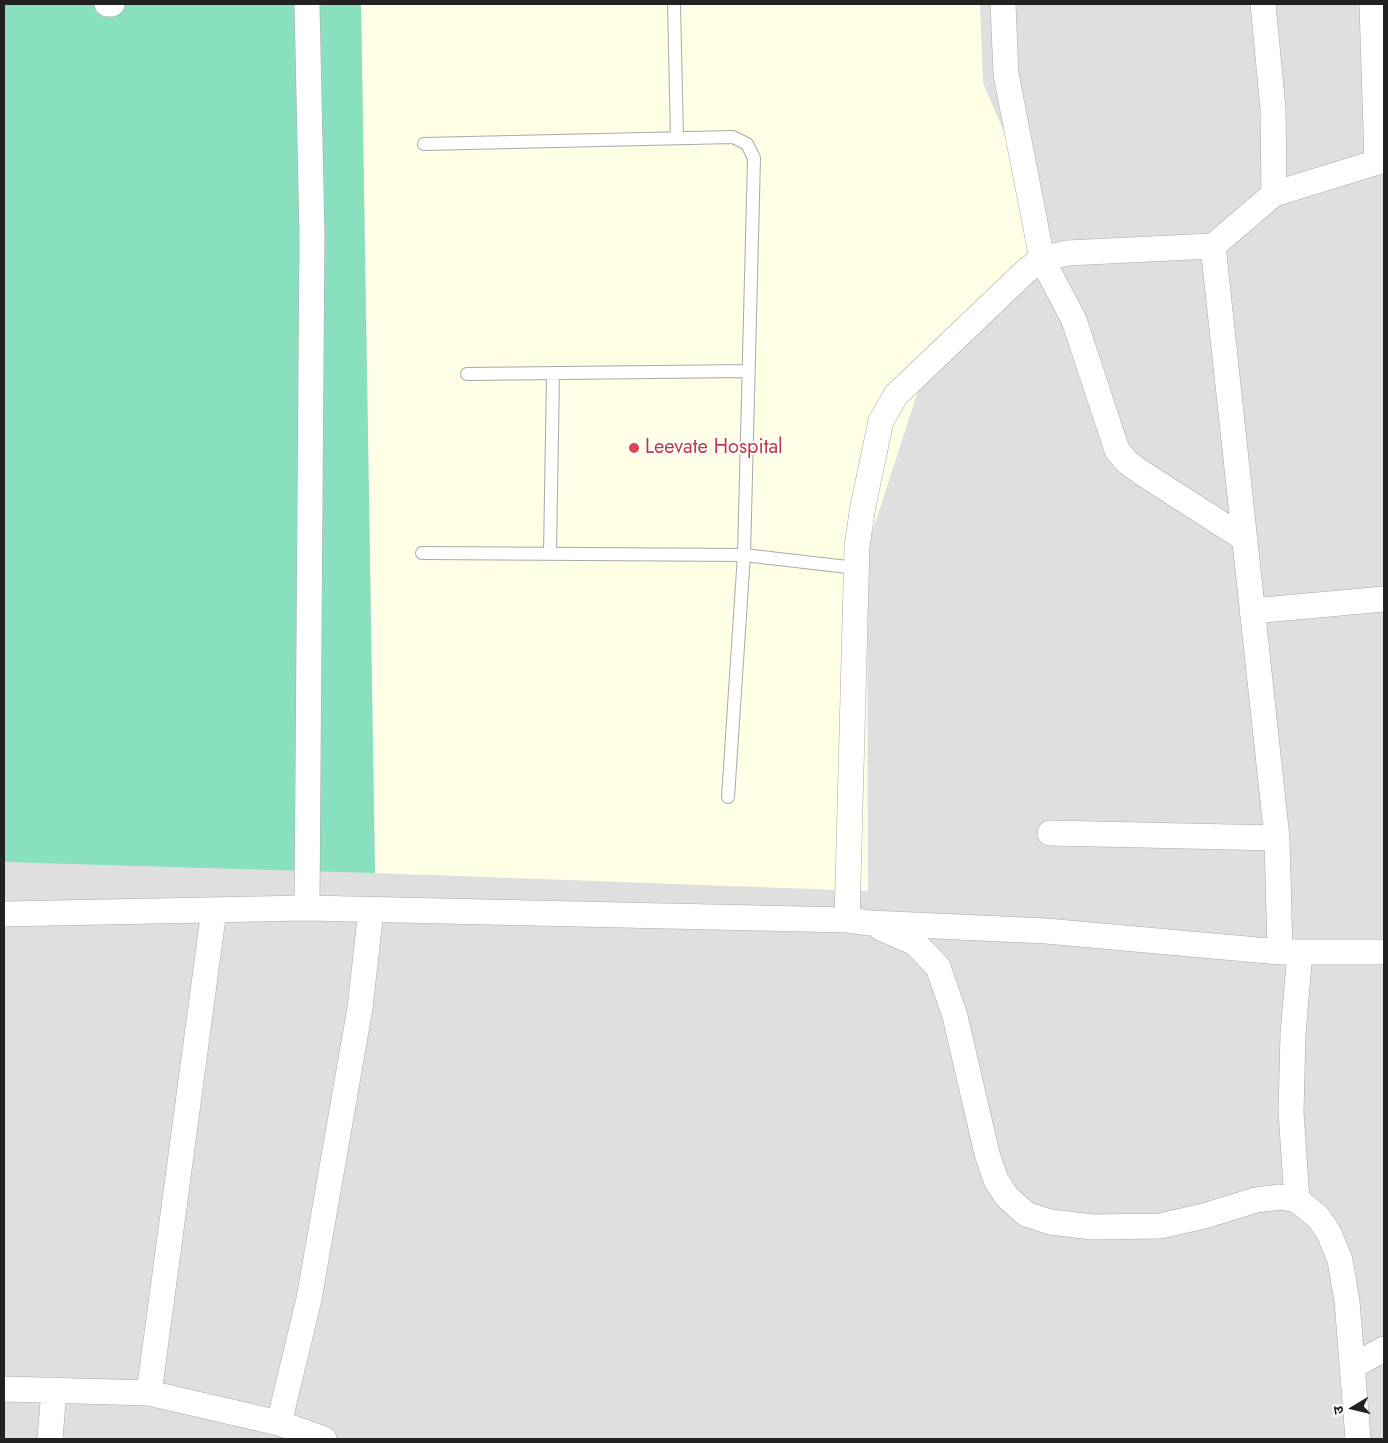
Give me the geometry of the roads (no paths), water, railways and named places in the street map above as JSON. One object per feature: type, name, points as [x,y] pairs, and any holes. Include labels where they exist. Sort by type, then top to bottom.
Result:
[{"type":"street","points":[[107,4],[112,4]]},
{"type":"street","points":[[307,4],[312,234],[307,908]]},
{"type":"street","points":[[1003,4],[1006,74],[1042,259],[1074,320],[1117,450],[1127,462],[1142,473],[1245,539]]},
{"type":"street","points":[[1263,4],[1273,109],[1274,194]]},
{"type":"street","points":[[859,921],[857,546],[863,506],[881,421],[896,394],[1026,271],[1042,259],[1067,253],[1213,246],[1274,194],[1381,161],[1372,4]]},
{"type":"street","points":[[1213,246],[1290,952],[1293,1034],[1291,1112],[1297,1200]]},
{"type":"street","points":[[1252,610],[1384,599]]},
{"type":"street","points":[[1050,833],[1277,838]]},
{"type":"street","points":[[4,914],[307,908],[859,921],[1046,931],[1290,952],[1384,952]]},
{"type":"street","points":[[149,1393],[214,910]]},
{"type":"street","points":[[279,1423],[309,1299],[360,1008],[371,910]]},
{"type":"street","points":[[859,921],[915,943],[938,967],[955,1016],[986,1154],[996,1180],[1007,1197],[1026,1214],[1050,1222],[1093,1227],[1160,1226],[1204,1216],[1256,1200],[1280,1197],[1297,1200],[1318,1216],[1329,1233],[1340,1260],[1347,1301],[1358,1439]]},
{"type":"street","points":[[1353,1366],[1384,1348]]},
{"type":"street","points":[[4,1389],[149,1393],[279,1423],[324,1439]]},
{"type":"street","points":[[50,1439],[54,1390]]},
{"type":"lane","points":[[674,4],[677,138]]},
{"type":"lane","points":[[424,144],[733,137],[747,144],[754,158],[744,555],[728,797]]},
{"type":"lane","points":[[467,374],[748,371]]},
{"type":"lane","points":[[550,554],[552,373]]},
{"type":"lane","points":[[422,553],[744,555],[856,568]]},
{"type":"place","name":"Leevate Hospital","points":[[634,448]]}]
